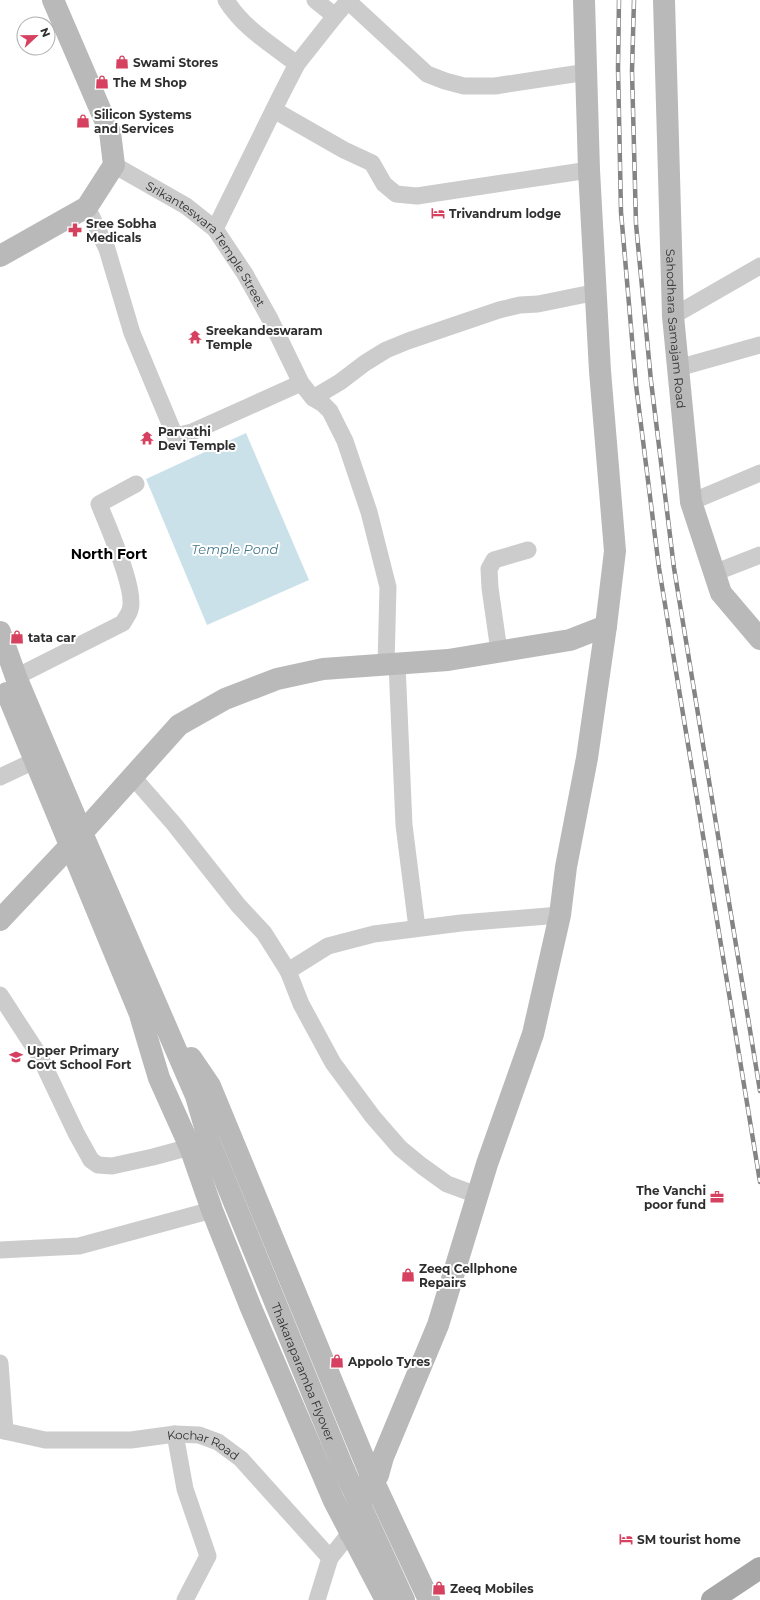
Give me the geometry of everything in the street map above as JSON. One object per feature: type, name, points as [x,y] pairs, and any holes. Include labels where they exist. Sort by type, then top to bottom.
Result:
[{"type":"main road","points":[[712,1600],[760,1568]]},
{"type":"street","points":[[0,256],[87,207],[114,164],[110,132],[53,0]]},
{"type":"street","points":[[226,0],[234,13],[243,22],[297,64]]},
{"type":"street","points":[[315,0],[335,16]]},
{"type":"street","points":[[372,1476],[378,1475],[383,1456],[438,1325],[477,1195],[533,1034],[560,914],[566,867],[587,758],[606,626],[615,551],[600,370],[597,292],[589,170],[584,0]]},
{"type":"street","name":"Sahodhara Samajam Road","points":[[664,0],[673,316],[691,502],[721,593],[760,639]]},
{"type":"street","points":[[215,229],[297,64],[335,16],[349,1],[427,74],[445,81],[464,86],[495,86],[587,72]]},
{"type":"street","points":[[274,110],[344,150],[372,163],[384,184],[396,194],[417,196],[589,170]]},
{"type":"street","name":"Srikanteswara Temple Street","points":[[114,164],[186,206],[215,229],[245,274],[266,312],[301,383],[313,398],[323,404],[330,411],[342,435],[369,512],[388,587],[404,825],[417,928]]},
{"type":"street","points":[[87,207],[107,249],[132,333],[175,436],[192,432],[301,383]]},
{"type":"street","points":[[673,316],[760,266]]},
{"type":"street","points":[[313,398],[340,382],[365,362],[386,350],[408,341],[499,310],[597,292]]},
{"type":"street","points":[[678,368],[760,345]]},
{"type":"street","points":[[691,502],[760,473]]},
{"type":"street","points":[[8,677],[122,623],[131,609],[130,593],[124,568],[99,504],[136,484]]},
{"type":"street","points":[[499,651],[490,588],[489,569],[494,560],[528,550]]},
{"type":"street","points":[[714,573],[760,555]]},
{"type":"street","points":[[0,920],[133,777],[179,725],[225,699],[277,679],[323,669],[448,660],[570,640],[606,626]]},
{"type":"street","points":[[0,632],[8,677],[34,761],[76,839],[151,994],[196,1096],[199,1144],[212,1210],[254,1315],[334,1500],[386,1600]]},
{"type":"street","points":[[8,677],[76,839],[142,1018],[199,1144]]},
{"type":"street","points":[[0,777],[34,761]]},
{"type":"street","points":[[133,777],[174,824],[238,906],[264,933],[288,972],[302,1004],[333,1063],[373,1117],[400,1148],[422,1166],[447,1184],[477,1195]]},
{"type":"street","points":[[288,972],[328,946],[374,934],[417,928],[560,914]]},
{"type":"street","points":[[151,994],[210,1086],[372,1476],[429,1600]]},
{"type":"street","points":[[0,995],[39,1054],[76,1133],[91,1160],[98,1165],[112,1166],[153,1157],[199,1144]]},
{"type":"street","name":"Thakaraparamba Flyover","points":[[199,1144],[344,1470],[404,1600]]},
{"type":"street","points":[[0,1250],[79,1246],[212,1210]]},
{"type":"street","points":[[0,1364],[2,1430]]},
{"type":"street","name":"Kochar Road","points":[[2,1430],[45,1440],[131,1440],[175,1434],[199,1435],[218,1442],[241,1459],[330,1558]]},
{"type":"street","points":[[175,1434],[185,1489],[208,1556],[185,1600]]},
{"type":"street","points":[[317,1600],[330,1558],[350,1533],[372,1476]]},
{"type":"water","name":"Temple Pond","points":[[246,433],[309,580],[207,625],[146,479]]},
{"type":"railway","points":[[619,0],[618,68],[621,212],[636,385],[659,568],[760,1182]]},
{"type":"railway","points":[[634,0],[632,71],[636,224],[651,381],[674,568],[760,1091]]},
{"type":"place","name":"Swami Stores","points":[[122,62]]},
{"type":"place","name":"The M Shop","points":[[102,82]]},
{"type":"place","name":"Silicon Systems and Services","points":[[83,121]]},
{"type":"place","name":"Trivandrum lodge","points":[[438,213]]},
{"type":"place","name":"Sree Sobha Medicals","points":[[75,230]]},
{"type":"place","name":"Sreekandeswaram Temple","points":[[195,337]]},
{"type":"place","name":"Parvathi Devi Temple","points":[[147,438]]},
{"type":"place","name":"tata car","points":[[17,637]]},
{"type":"place","name":"Upper Primary Govt School Fort","points":[[16,1057]]},
{"type":"place","name":"The Vanchi poor fund","points":[[717,1197]]},
{"type":"place","name":"Zeeq Cellphone Repairs","points":[[408,1275]]},
{"type":"place","name":"Appolo Tyres","points":[[337,1361]]},
{"type":"place","name":"SM tourist home","points":[[626,1539]]},
{"type":"place","name":"Zeeq Mobiles","points":[[439,1588]]},
{"type":"district","name":"North Fort","points":[[109,554]]}]
